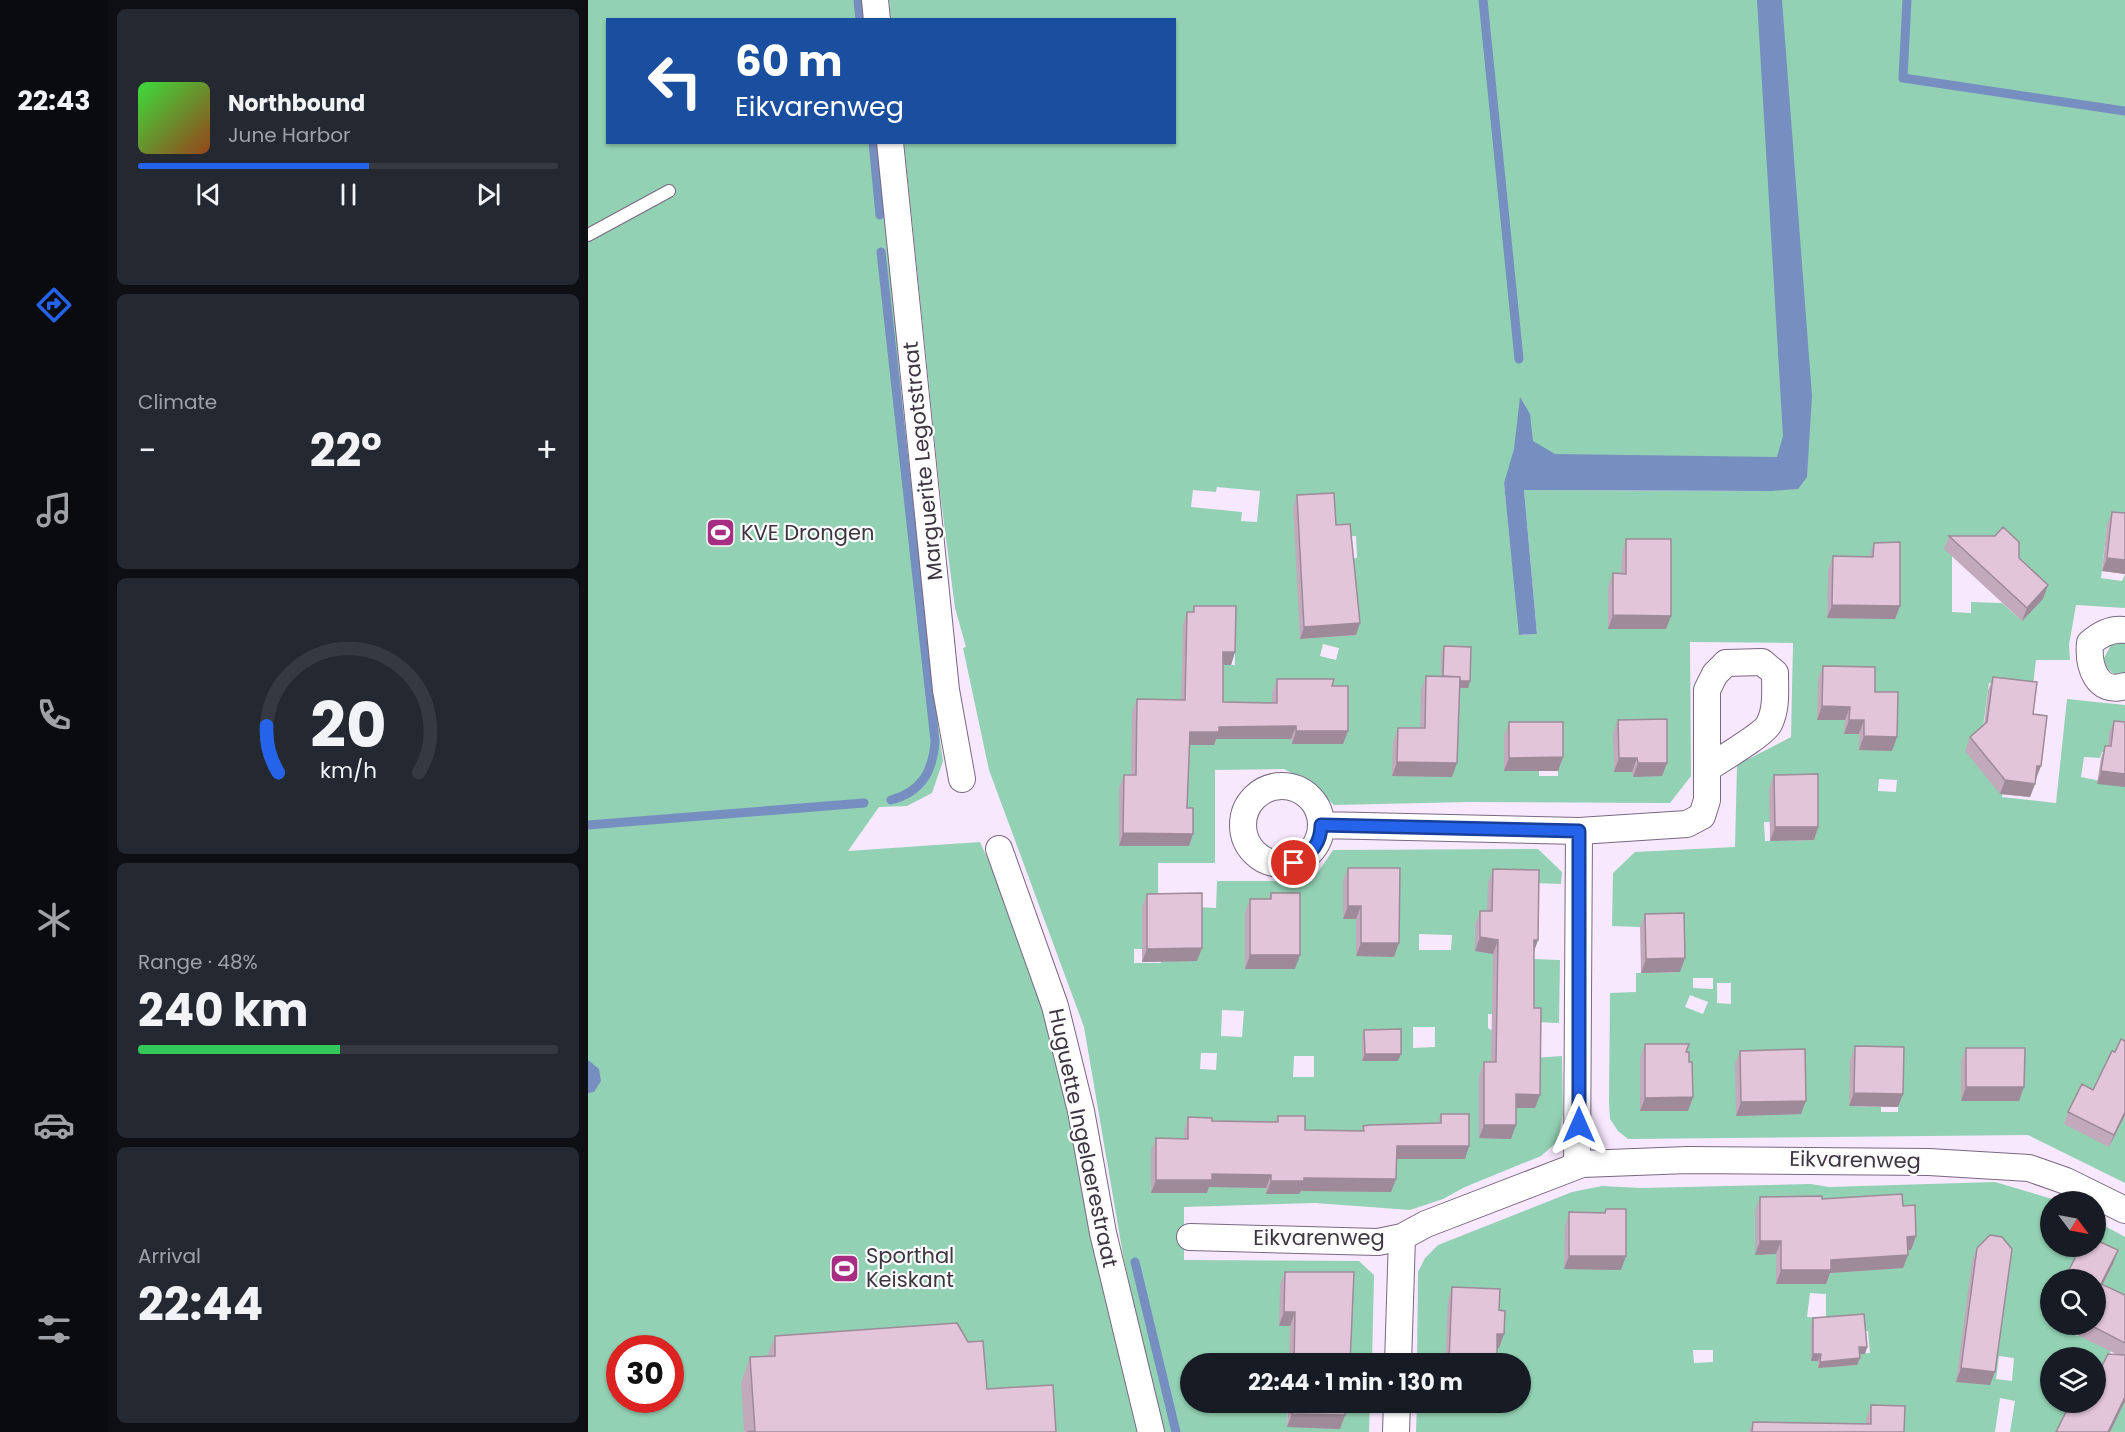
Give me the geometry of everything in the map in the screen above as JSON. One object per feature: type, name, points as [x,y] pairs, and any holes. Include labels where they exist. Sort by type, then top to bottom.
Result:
[{"type":"street","points":[[875,0],[877,18]]},
{"type":"street","name":"Marguerite Legotstraat","points":[[890,144],[946,690],[962,779]]},
{"type":"street","points":[[2125,630],[2110,631],[2099,635],[2090,643],[2089,655],[2095,677],[2102,684],[2111,687],[2125,686]]},
{"type":"street","points":[[1321,825],[1579,831],[1686,825],[1702,816],[1707,800],[1708,768]]},
{"type":"street","points":[[1577,1166],[1579,831]]},
{"type":"street","name":"Huguette Ingelaerestraat","points":[[999,849],[1055,1006],[1082,1111],[1103,1233],[1151,1432]]},
{"type":"street","name":"Eikvarenweg","points":[[1190,1237],[1378,1242],[1402,1237],[1426,1224],[1577,1166],[1617,1162],[1773,1159],[1950,1163],[2029,1168],[2066,1181],[2125,1210]]},
{"type":"street","points":[[1398,1353],[1402,1237]]},
{"type":"street","points":[[1395,1432],[1396,1413]]},
{"type":"lane","points":[[588,235],[669,191]]},
{"type":"green space","points":[[588,0],[862,0],[864,18],[606,18],[606,144],[879,144],[919,589],[943,761],[932,793],[907,806],[879,807],[848,851],[980,842],[1026,943],[1065,1082],[1142,1432],[588,1432]]},
{"type":"green space","points":[[889,0],[2125,0],[2125,527],[2107,526],[2101,578],[2122,581],[2125,574],[2125,608],[2076,605],[2069,645],[2070,660],[2036,660],[2032,695],[2009,685],[1989,683],[1982,735],[2004,780],[2002,797],[2056,803],[2067,699],[2125,705],[2125,735],[2107,751],[2102,752],[2100,758],[2084,757],[2081,777],[2125,786],[2125,1183],[2028,1135],[1628,1139],[1618,1131],[1610,1119],[1609,1103],[1610,993],[1636,992],[1636,973],[1680,972],[1640,927],[1612,926],[1613,873],[1635,852],[1735,847],[1737,765],[1791,737],[1793,643],[1690,642],[1691,776],[1670,803],[1469,802],[1334,805],[1305,780],[1284,769],[1215,770],[1215,863],[1158,863],[1158,907],[1142,908],[1142,949],[1134,949],[1134,963],[1161,963],[1162,957],[1197,907],[1216,908],[1217,881],[1312,881],[1333,850],[1538,849],[1562,872],[1561,884],[1534,883],[1490,953],[1533,954],[1533,959],[1560,960],[1559,1023],[1537,1022],[1493,992],[1492,1014],[1488,1014],[1488,1028],[1534,1058],[1562,1056],[1563,1114],[1558,1141],[1541,1156],[1465,1187],[1443,1199],[1410,1210],[1315,1203],[1184,1207],[1184,1260],[1359,1261],[1374,1275],[1372,1353],[1180,1353],[1180,1413],[1288,1413],[1287,1427],[1318,1413],[1370,1413],[1369,1432],[1161,1432],[1123,1255],[1084,1027],[989,770],[963,648],[966,647],[955,608],[940,492],[904,144],[1176,144],[1176,18],[891,18]],"holes":[[[1509,471],[1798,489],[1524,490],[1537,634],[1520,635],[1504,483]],[[1217,487],[1260,491],[1257,522],[1241,521],[1242,512],[1191,507],[1193,490],[1216,492]],[[1356,536],[1357,558],[1333,560],[1356,635],[1300,639],[1331,537]],[[1952,549],[2022,621],[2002,603],[1971,602],[1971,613],[1952,612]],[[1323,644],[1339,648],[1336,660],[1320,656]],[[1235,646],[1235,665],[1206,665]],[[1893,706],[1859,734],[1845,733],[1845,720]],[[1272,716],[1343,744],[1292,744],[1291,728]],[[1557,725],[1558,776],[1539,776],[1539,771],[1504,771]],[[1879,779],[1897,780],[1896,792],[1878,791]],[[1764,822],[1769,822],[1813,840],[1765,841]],[[1395,882],[1356,956],[1356,919],[1343,919]],[[1419,934],[1452,935],[1451,950],[1419,950]],[[1693,978],[1713,978],[1713,989],[1693,988]],[[1717,983],[1731,983],[1731,1004],[1717,1003]],[[1690,995],[1708,1002],[1703,1014],[1685,1007]],[[1222,1010],[1244,1011],[1242,1037],[1221,1036]],[[1413,1027],[1435,1027],[1435,1047],[1413,1048]],[[1201,1053],[1217,1053],[1216,1070],[1200,1069]],[[1294,1056],[1314,1056],[1314,1077],[1293,1077]],[[1899,1061],[1898,1112],[1881,1112],[1881,1107],[1849,1106]]]},
{"type":"green space","points":[[2125,640],[2125,676],[2111,672],[2104,658],[2112,643]]},
{"type":"green space","points":[[1995,1182],[2040,1195],[2040,1257],[2106,1257],[2106,1227],[2125,1237],[2125,1322],[2106,1361],[2106,1347],[2040,1347],[2040,1413],[2067,1413],[2058,1432],[2010,1432],[2015,1401],[2000,1398],[1995,1432],[1416,1432],[1417,1413],[1531,1413],[1531,1353],[1492,1353],[1492,1348],[1499,1348],[1500,1325],[1459,1353],[1417,1353],[1418,1272],[1425,1258],[1438,1245],[1572,1192],[1602,1186],[1642,1188],[1811,1184],[1829,1187]],"holes":[[[1817,1210],[1777,1284],[1776,1254],[1755,1255]],[[1810,1293],[1826,1294],[1826,1318],[1807,1317]],[[1863,1331],[1868,1331],[1870,1353],[1856,1354],[1857,1365],[1843,1366]],[[1830,1336],[1818,1368],[1818,1361],[1811,1361]],[[1693,1350],[1713,1350],[1713,1362],[1694,1363]],[[1999,1356],[2014,1358],[2012,1381],[1996,1379]]]},
{"type":"green space","points":[[2106,1376],[2125,1386],[2125,1432],[2110,1432],[2114,1422],[2106,1413]]},
{"type":"water","points":[[1757,0],[1782,0],[1812,396],[1807,477],[1798,489],[1771,491],[1524,490],[1537,634],[1519,635],[1504,483],[1514,449],[1520,397],[1530,414],[1533,441],[1555,454],[1777,457],[1783,436]]},
{"type":"water","points":[[588,1060],[599,1069],[601,1081],[594,1092],[588,1093]]},
{"type":"building","points":[[1334,493],[1336,525],[1350,524],[1360,623],[1304,627],[1297,495]]},
{"type":"building","points":[[2112,512],[2125,513],[2125,560],[2107,558]]},
{"type":"building","points":[[2003,527],[2019,542],[2019,558],[2048,585],[2027,608],[1949,536],[1995,536]]},
{"type":"building","points":[[1626,539],[1671,539],[1671,616],[1613,615],[1613,573],[1626,574]]},
{"type":"building","points":[[1900,542],[1900,606],[1832,605],[1833,556],[1873,557],[1874,543]]},
{"type":"building","points":[[1194,606],[1236,606],[1235,652],[1223,652],[1223,702],[1277,703],[1277,679],[1334,679],[1332,686],[1348,686],[1348,731],[1296,731],[1296,726],[1219,727],[1219,732],[1190,732],[1187,808],[1193,808],[1193,834],[1123,833],[1124,775],[1136,775],[1137,699],[1185,700],[1187,612],[1194,612]]},
{"type":"building","points":[[1444,646],[1471,647],[1470,681],[1460,681],[1460,677],[1443,676]]},
{"type":"building","points":[[1823,666],[1875,667],[1875,692],[1898,692],[1897,737],[1864,736],[1864,720],[1849,720],[1850,707],[1822,706]]},
{"type":"building","points":[[1426,676],[1460,677],[1457,763],[1397,762],[1398,728],[1425,728]]},
{"type":"building","points":[[1993,677],[2037,682],[2033,714],[2047,716],[2041,766],[2037,766],[2035,784],[2005,780],[1970,737],[1987,722]]},
{"type":"building","points":[[1667,719],[1667,763],[1638,763],[1637,758],[1619,758],[1618,720]]},
{"type":"building","points":[[2114,721],[2125,722],[2125,774],[2101,771],[2105,746],[2111,746]]},
{"type":"building","points":[[1509,722],[1563,722],[1563,757],[1509,758]]},
{"type":"building","points":[[1818,774],[1818,827],[1775,827],[1774,775]]},
{"type":"building","points":[[1348,868],[1400,868],[1399,943],[1361,943],[1361,906],[1348,906]]},
{"type":"building","points":[[1493,869],[1539,870],[1538,940],[1534,940],[1534,1008],[1541,1008],[1540,1095],[1516,1094],[1516,1125],[1484,1125],[1484,1062],[1496,1062],[1498,940],[1480,937],[1480,911],[1492,911]]},
{"type":"building","points":[[1202,893],[1202,948],[1147,949],[1147,894]]},
{"type":"building","points":[[1271,893],[1300,893],[1300,955],[1250,955],[1250,899],[1271,899]]},
{"type":"building","points":[[1684,913],[1685,958],[1646,959],[1645,914]]},
{"type":"building","points":[[1401,1029],[1401,1054],[1365,1054],[1364,1030]]},
{"type":"building","points":[[2121,1039],[2125,1041],[2125,1112],[2114,1135],[2068,1112],[2082,1084],[2093,1090],[2112,1051],[2115,1052]]},
{"type":"building","points":[[1645,1044],[1689,1044],[1686,1052],[1689,1052],[1689,1062],[1692,1062],[1693,1097],[1645,1098]]},
{"type":"building","points":[[1855,1046],[1904,1047],[1903,1094],[1854,1093]]},
{"type":"building","points":[[1966,1048],[2025,1048],[2024,1087],[1966,1087]]},
{"type":"building","points":[[1805,1049],[1806,1101],[1741,1102],[1740,1051]]},
{"type":"building","points":[[1441,1114],[1469,1114],[1469,1146],[1397,1146],[1396,1179],[1304,1178],[1304,1181],[1271,1181],[1271,1175],[1212,1174],[1212,1180],[1156,1180],[1156,1138],[1188,1139],[1188,1117],[1212,1118],[1212,1121],[1278,1122],[1278,1116],[1305,1116],[1305,1130],[1364,1131],[1363,1126],[1370,1125],[1441,1123]]},
{"type":"building","points":[[1902,1194],[1903,1206],[1915,1205],[1916,1236],[1907,1237],[1908,1255],[1831,1260],[1831,1270],[1781,1270],[1781,1241],[1760,1241],[1760,1197],[1822,1196],[1822,1199]]},
{"type":"building","points":[[1606,1209],[1626,1209],[1626,1256],[1569,1256],[1569,1212],[1605,1213]]},
{"type":"building","points":[[1990,1235],[2002,1237],[2012,1249],[1995,1372],[1961,1368],[1977,1248]]},
{"type":"building","points":[[2106,1245],[2118,1250],[2106,1274],[2106,1269],[2070,1269],[2076,1257],[2106,1257]]},
{"type":"building","points":[[1285,1272],[1354,1272],[1350,1353],[1294,1353],[1295,1312],[1284,1312]]},
{"type":"building","points":[[2106,1286],[2125,1295],[2125,1343],[2106,1333]]},
{"type":"building","points":[[1452,1287],[1500,1289],[1499,1310],[1505,1311],[1504,1334],[1497,1334],[1497,1353],[1449,1353]]},
{"type":"building","points":[[1864,1314],[1867,1347],[1859,1347],[1860,1358],[1820,1362],[1821,1354],[1813,1354],[1813,1318]]},
{"type":"building","points":[[957,1323],[968,1342],[983,1341],[987,1389],[1053,1385],[1056,1432],[747,1432],[755,1431],[750,1357],[775,1356],[775,1336]]},
{"type":"building","points":[[2108,1354],[2125,1355],[2125,1397],[2108,1432],[2056,1432],[2066,1413],[2106,1413],[2106,1358]]},
{"type":"building","points":[[1871,1405],[1905,1406],[1904,1432],[1752,1432],[1753,1422],[1871,1424]]},
{"type":"building","points":[[1345,1413],[1345,1415],[1292,1414]]},
{"type":"waterway","points":[[858,0],[860,18]]},
{"type":"waterway","points":[[1483,0],[1519,359]]},
{"type":"waterway","points":[[1907,0],[1903,78],[2125,111]]},
{"type":"waterway","points":[[873,144],[880,215]]},
{"type":"waterway","points":[[881,252],[935,741],[932,762],[924,779],[910,792],[891,800]]},
{"type":"waterway","points":[[588,825],[864,803]]},
{"type":"waterway","points":[[1135,1262],[1176,1432]]},
{"type":"place","name":"KVE Drongen","points":[[720,533]]},
{"type":"place","name":"Sporthal Keiskant","points":[[845,1268]]},
{"type":"route","points":[[1294,863],[1307,857],[1315,847],[1321,834],[1321,825],[1579,831],[1579,1125]]}]
